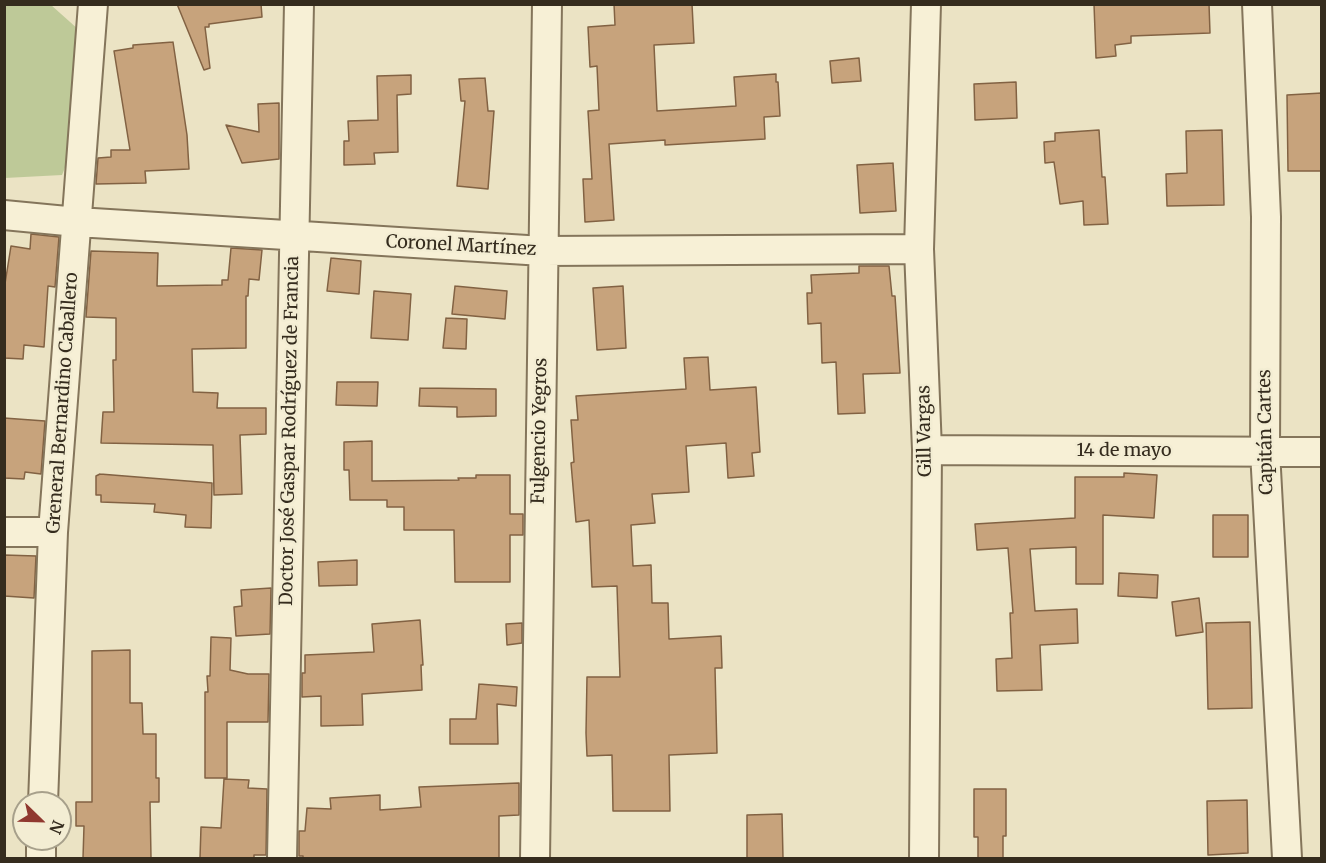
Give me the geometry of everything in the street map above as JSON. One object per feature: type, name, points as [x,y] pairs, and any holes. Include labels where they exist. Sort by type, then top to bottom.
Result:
[{"type":"street","name":"Greneral Bernardino Caballero","points":[[43,791],[53,532],[93,4]]},
{"type":"street","name":"Doctor José Gaspar Rodríguez de Francia","points":[[282,858],[299,4]]},
{"type":"street","name":"Fulgencio Yegros","points":[[535,858],[547,4]]},
{"type":"street","name":"Gill Vargas","points":[[924,858],[927,450],[919,249],[926,4]]},
{"type":"street","name":"Capitán Cartes","points":[[1257,4],[1266,217],[1265,451],[1287,858]]},
{"type":"street","name":"Coronel Martínez","points":[[4,214],[77,222],[543,251],[919,249]]},
{"type":"street","name":"14 de mayo","points":[[927,450],[1322,452]]},
{"type":"street","points":[[4,532],[53,532]]},
{"type":"green space","points":[[5,5],[51,5],[79,30],[87,113],[62,175],[5,178]]},
{"type":"building","points":[[177,4],[261,4],[262,17],[209,24],[209,27],[205,27],[210,68],[204,70]]},
{"type":"building","points":[[614,4],[692,4],[694,43],[654,45],[657,111],[736,106],[734,77],[776,74],[780,116],[764,117],[765,139],[665,145],[665,140],[609,144],[614,220],[585,222],[583,179],[592,179],[588,111],[599,110],[597,66],[590,67],[588,27],[615,25]]},
{"type":"building","points":[[1094,4],[1209,4],[1210,33],[1131,36],[1131,43],[1115,45],[1116,56],[1096,58]]},
{"type":"building","points":[[173,42],[187,135],[189,169],[145,171],[146,183],[96,184],[98,158],[111,157],[111,150],[130,150],[114,51],[133,48],[133,45]]},
{"type":"building","points":[[859,58],[861,81],[832,83],[830,61]]},
{"type":"building","points":[[411,75],[411,94],[397,95],[398,152],[374,153],[375,164],[344,165],[344,141],[349,141],[348,121],[378,120],[377,76]]},
{"type":"building","points":[[485,78],[488,111],[494,111],[488,189],[457,186],[465,101],[461,101],[459,79]]},
{"type":"building","points":[[1016,82],[1017,118],[975,120],[974,84]]},
{"type":"building","points":[[1322,93],[1322,171],[1288,171],[1287,95]]},
{"type":"building","points":[[279,103],[279,159],[242,163],[226,125],[259,132],[258,104]]},
{"type":"building","points":[[1099,130],[1108,224],[1084,225],[1083,201],[1060,204],[1054,162],[1045,163],[1044,142],[1055,141],[1055,133]]},
{"type":"building","points":[[1222,130],[1224,205],[1167,206],[1166,174],[1187,173],[1186,131]]},
{"type":"building","points":[[893,163],[896,211],[860,213],[857,165]]},
{"type":"building","points":[[31,234],[59,237],[55,287],[48,286],[44,347],[24,345],[23,359],[4,358],[4,290],[11,246],[30,249]]},
{"type":"building","points":[[231,248],[262,250],[259,280],[249,279],[248,296],[246,296],[246,348],[192,349],[193,392],[218,393],[217,408],[266,408],[266,434],[240,435],[242,494],[214,495],[213,445],[101,443],[103,412],[114,412],[113,360],[116,360],[116,318],[86,317],[91,251],[158,253],[157,286],[222,285],[222,280],[228,280]]},
{"type":"building","points":[[331,258],[361,261],[359,294],[327,291]]},
{"type":"building","points":[[859,266],[889,266],[892,296],[895,296],[900,373],[863,374],[865,413],[838,414],[836,362],[822,363],[821,323],[808,324],[807,293],[812,293],[811,275],[859,273]]},
{"type":"building","points":[[455,286],[507,291],[505,319],[452,314]]},
{"type":"building","points":[[623,286],[626,348],[597,350],[593,288]]},
{"type":"building","points":[[374,291],[411,294],[408,340],[371,338]]},
{"type":"building","points":[[446,318],[467,319],[466,349],[443,348]]},
{"type":"building","points":[[708,357],[710,390],[756,387],[760,452],[752,453],[754,476],[728,478],[726,443],[686,446],[689,492],[652,494],[655,523],[631,525],[633,566],[651,565],[652,603],[668,603],[669,639],[721,636],[722,668],[715,668],[717,753],[669,755],[670,811],[613,811],[612,755],[587,756],[586,733],[587,677],[620,677],[617,586],[592,587],[589,520],[576,522],[571,463],[574,462],[571,420],[578,420],[576,396],[686,389],[684,358]]},
{"type":"building","points":[[337,382],[378,382],[377,406],[336,405]]},
{"type":"building","points":[[420,388],[496,389],[496,416],[457,417],[457,407],[419,406]]},
{"type":"building","points":[[4,418],[45,421],[41,474],[25,472],[24,479],[4,478]]},
{"type":"building","points":[[372,441],[372,481],[459,480],[458,478],[476,478],[476,475],[510,475],[510,514],[523,514],[523,535],[510,535],[510,582],[455,582],[454,530],[404,530],[404,507],[387,507],[387,500],[350,500],[349,470],[344,470],[344,442]]},
{"type":"building","points":[[1124,473],[1157,475],[1154,518],[1103,515],[1103,584],[1076,584],[1076,547],[1030,549],[1035,611],[1077,609],[1078,643],[1040,645],[1042,690],[997,691],[996,659],[1012,658],[1010,613],[1013,613],[1008,548],[977,550],[975,524],[1075,518],[1075,477],[1124,477]]},
{"type":"building","points":[[100,474],[212,483],[211,528],[185,527],[186,515],[154,512],[155,504],[101,502],[101,495],[96,495],[96,476]]},
{"type":"building","points":[[1213,515],[1248,515],[1248,557],[1213,557]]},
{"type":"building","points":[[4,555],[36,556],[34,598],[4,596]]},
{"type":"building","points":[[357,560],[357,585],[319,586],[318,562]]},
{"type":"building","points":[[1119,573],[1158,575],[1157,598],[1118,596]]},
{"type":"building","points":[[271,588],[270,634],[236,636],[234,607],[242,606],[241,590]]},
{"type":"building","points":[[1199,598],[1203,632],[1176,636],[1172,602]]},
{"type":"building","points":[[420,620],[422,690],[362,694],[363,725],[321,726],[321,696],[302,697],[305,655],[374,652],[372,624]]},
{"type":"building","points":[[1250,622],[1252,708],[1208,709],[1206,623]]},
{"type":"building","points":[[522,623],[522,643],[507,645],[506,624]]},
{"type":"building","points":[[211,637],[231,638],[230,670],[248,674],[269,674],[268,722],[227,722],[227,778],[205,778],[205,692],[208,692],[207,676],[210,676]]},
{"type":"building","points":[[130,650],[130,703],[142,703],[143,734],[156,734],[156,778],[159,778],[159,802],[150,802],[151,858],[83,858],[84,826],[76,826],[76,802],[92,802],[92,651]]},
{"type":"building","points":[[479,684],[517,687],[516,706],[497,704],[498,744],[450,744],[450,719],[476,719]]},
{"type":"building","points":[[224,779],[249,780],[248,788],[267,789],[266,855],[254,855],[254,858],[200,858],[201,827],[221,828]]},
{"type":"building","points":[[519,783],[519,815],[499,816],[499,858],[303,858],[299,856],[299,831],[305,831],[307,808],[331,809],[330,798],[380,795],[380,810],[421,807],[419,787]]},
{"type":"building","points":[[974,789],[1006,789],[1006,836],[1003,836],[1003,858],[978,858],[978,837],[974,837]]},
{"type":"building","points":[[1247,800],[1248,853],[1208,855],[1207,801]]},
{"type":"building","points":[[782,814],[783,858],[747,858],[747,815]]}]
